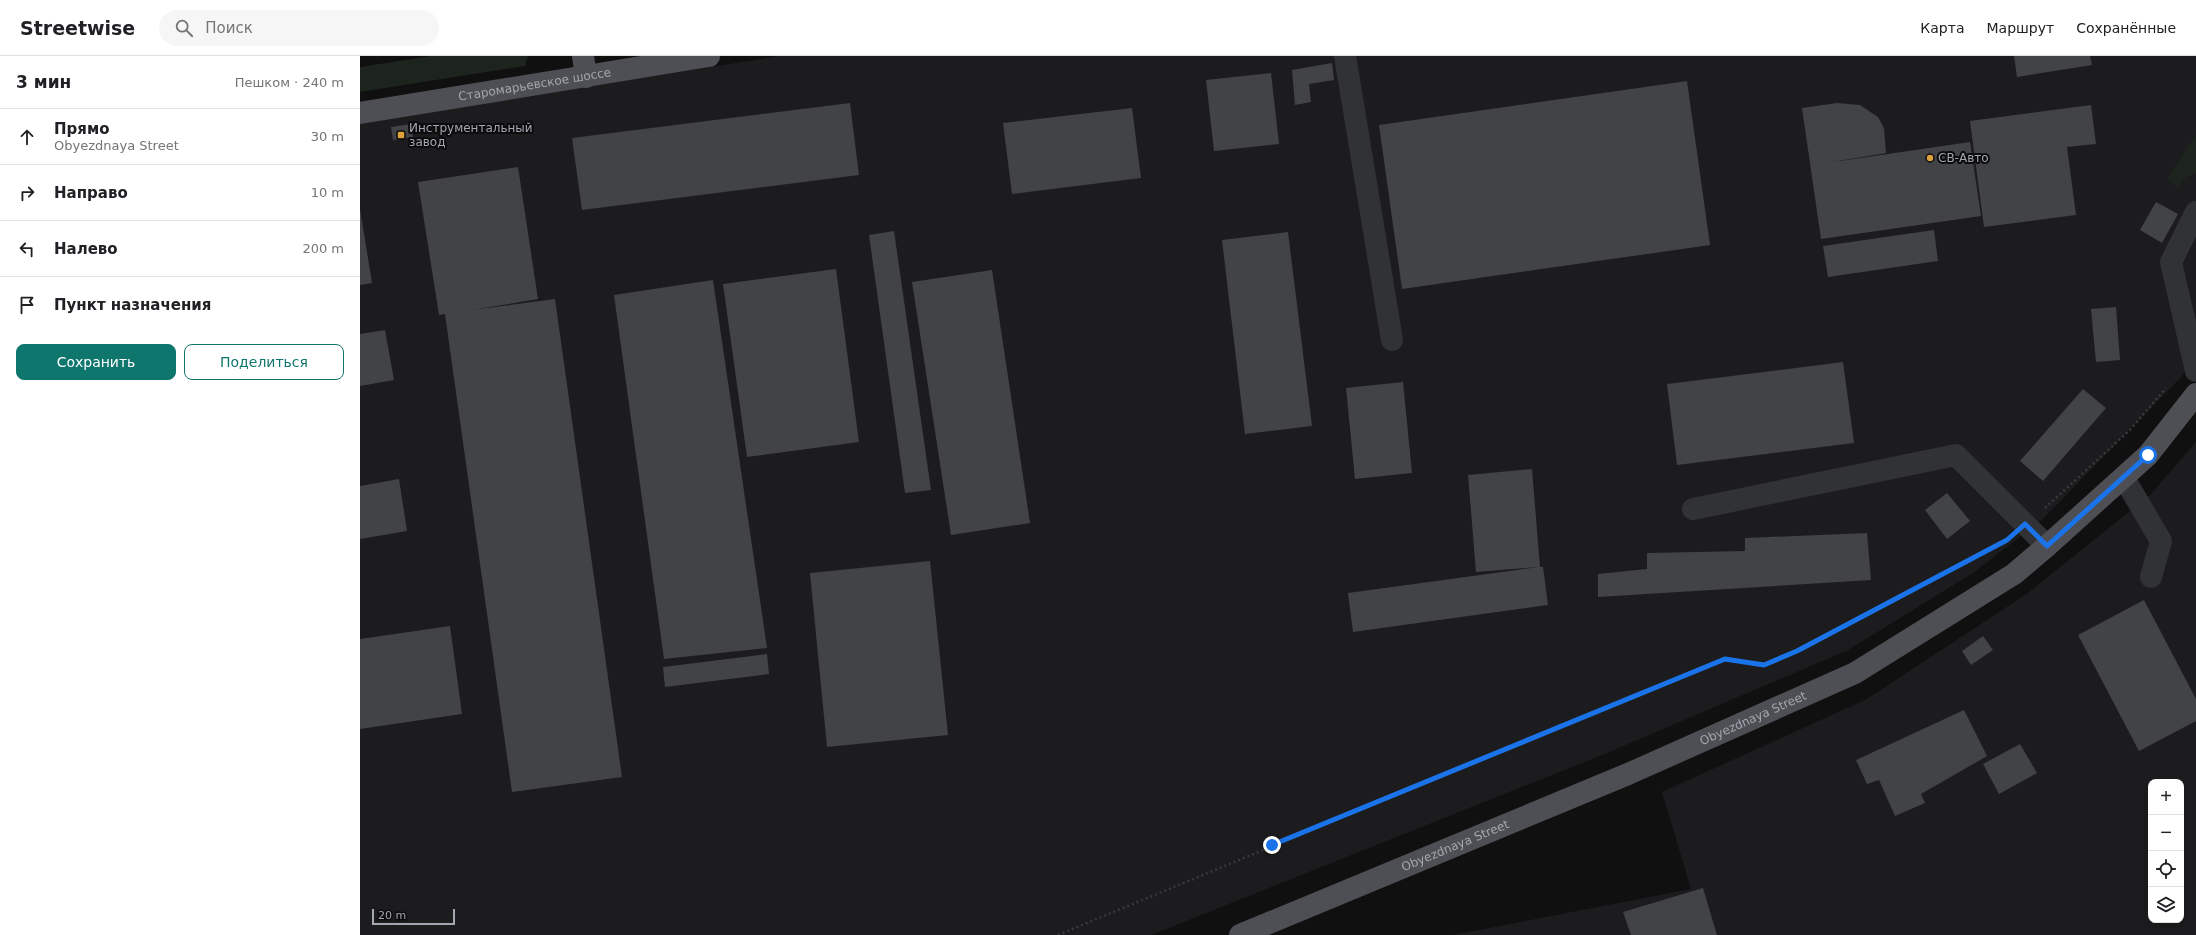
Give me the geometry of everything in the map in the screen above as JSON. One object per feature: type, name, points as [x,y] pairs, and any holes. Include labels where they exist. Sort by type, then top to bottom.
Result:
[{"type":"main road","name":"Старомарьевское шоссе","points":[[360,112],[585,66],[710,56]]},
{"type":"main road","name":"Obyezdnaya Street","points":[[1240,935],[1628,774],[1856,673],[2014,574],[2124,478],[2148,455],[2196,394]]},
{"type":"lane","points":[[1345,56],[1392,340]]},
{"type":"lane","points":[[2196,212],[2171,262],[2196,370]]},
{"type":"lane","points":[[1692,509],[1956,455],[2047,546]]},
{"type":"lane","points":[[2124,478],[2162,541],[2151,577]]},
{"type":"path","points":[[1058,935],[1725,659],[1764,665],[1797,651],[2007,540],[2065,491],[2130,430],[2168,385]]},
{"type":"shaded area","points":[[431,56],[528,56],[525,66],[360,92],[360,67]]},
{"type":"shaded area","points":[[780,56],[2196,56],[2196,355],[2183,375],[2044,518],[1973,573],[1848,650],[1607,753],[1151,935],[360,935],[360,123]]},
{"type":"shaded area","points":[[2196,134],[2196,173],[2186,177],[2178,188],[2167,178]]},
{"type":"shaded area","points":[[2196,442],[2196,935],[1453,935],[1691,889],[1662,792],[1867,699],[2028,593],[2151,494]]},
{"type":"building","points":[[2014,56],[2090,56],[2092,65],[2017,77]]},
{"type":"building","points":[[1332,63],[1334,80],[1309,84],[1311,102],[1295,105],[1292,70]]},
{"type":"building","points":[[1271,73],[1279,144],[1214,151],[1206,80]]},
{"type":"building","points":[[1687,81],[1710,245],[1402,289],[1379,125]]},
{"type":"building","points":[[850,103],[859,175],[582,210],[572,138]]},
{"type":"building","points":[[1837,103],[1860,105],[1878,117],[1884,128],[1886,153],[1826,163],[1970,142],[1981,216],[1821,239],[1802,108]]},
{"type":"building","points":[[2091,105],[2096,144],[2067,147],[2076,215],[1984,227],[1970,121]]},
{"type":"building","points":[[1132,108],[1141,178],[1012,194],[1003,123]]},
{"type":"building","points":[[411,124],[413,137],[393,140],[391,127]]},
{"type":"building","points":[[518,167],[538,299],[472,310],[555,299],[622,777],[512,792],[445,314],[439,315],[418,182]]},
{"type":"building","points":[[2156,202],[2178,214],[2162,243],[2140,230]]},
{"type":"building","points":[[360,209],[372,283],[360,285]]},
{"type":"building","points":[[1934,230],[1938,261],[1828,277],[1823,246]]},
{"type":"building","points":[[894,231],[931,490],[905,493],[869,235]]},
{"type":"building","points":[[1288,232],[1312,426],[1245,434],[1222,240]]},
{"type":"building","points":[[836,269],[859,442],[747,457],[723,284]]},
{"type":"building","points":[[992,270],[1030,523],[951,535],[912,282]]},
{"type":"building","points":[[713,280],[767,648],[664,659],[614,295]]},
{"type":"building","points":[[2116,307],[2120,360],[2096,362],[2091,309]]},
{"type":"building","points":[[385,330],[394,380],[360,386],[360,334]]},
{"type":"building","points":[[1843,362],[1854,443],[1677,465],[1667,384]]},
{"type":"building","points":[[1403,382],[1412,473],[1355,479],[1346,388]]},
{"type":"building","points":[[2083,389],[2106,408],[2043,481],[2020,461]]},
{"type":"building","points":[[1532,469],[1540,567],[1543,567],[1548,605],[1353,632],[1348,593],[1538,567],[1476,572],[1468,475]]},
{"type":"building","points":[[399,479],[407,531],[360,539],[360,486]]},
{"type":"building","points":[[1947,493],[1970,521],[1947,539],[1925,510]]},
{"type":"building","points":[[1867,533],[1871,580],[1598,597],[1598,574],[1647,569],[1647,553],[1745,551],[1745,538]]},
{"type":"building","points":[[930,561],[948,735],[827,747],[810,573]]},
{"type":"building","points":[[2144,600],[2196,699],[2196,721],[2139,751],[2078,635]]},
{"type":"building","points":[[450,626],[462,714],[360,729],[360,639]]},
{"type":"building","points":[[1983,636],[1993,650],[1971,665],[1962,651]]},
{"type":"building","points":[[767,654],[769,674],[665,687],[663,667]]},
{"type":"building","points":[[1964,710],[1987,756],[1921,794],[1925,803],[1895,816],[1879,780],[1867,784],[1856,760]]},
{"type":"building","points":[[2020,744],[2037,773],[1999,794],[1983,764]]},
{"type":"building","points":[[1703,888],[1717,935],[1631,935],[1623,912]]},
{"type":"place","name":"Инструментальный завод","points":[[401,135]]},
{"type":"place","name":"СВ-Авто","points":[[1930,158]]},
{"type":"route","points":[[1272,845],[1651,691],[1725,659],[1764,665],[1797,651],[2007,540],[2025,524],[2047,546],[2148,455]]}]
